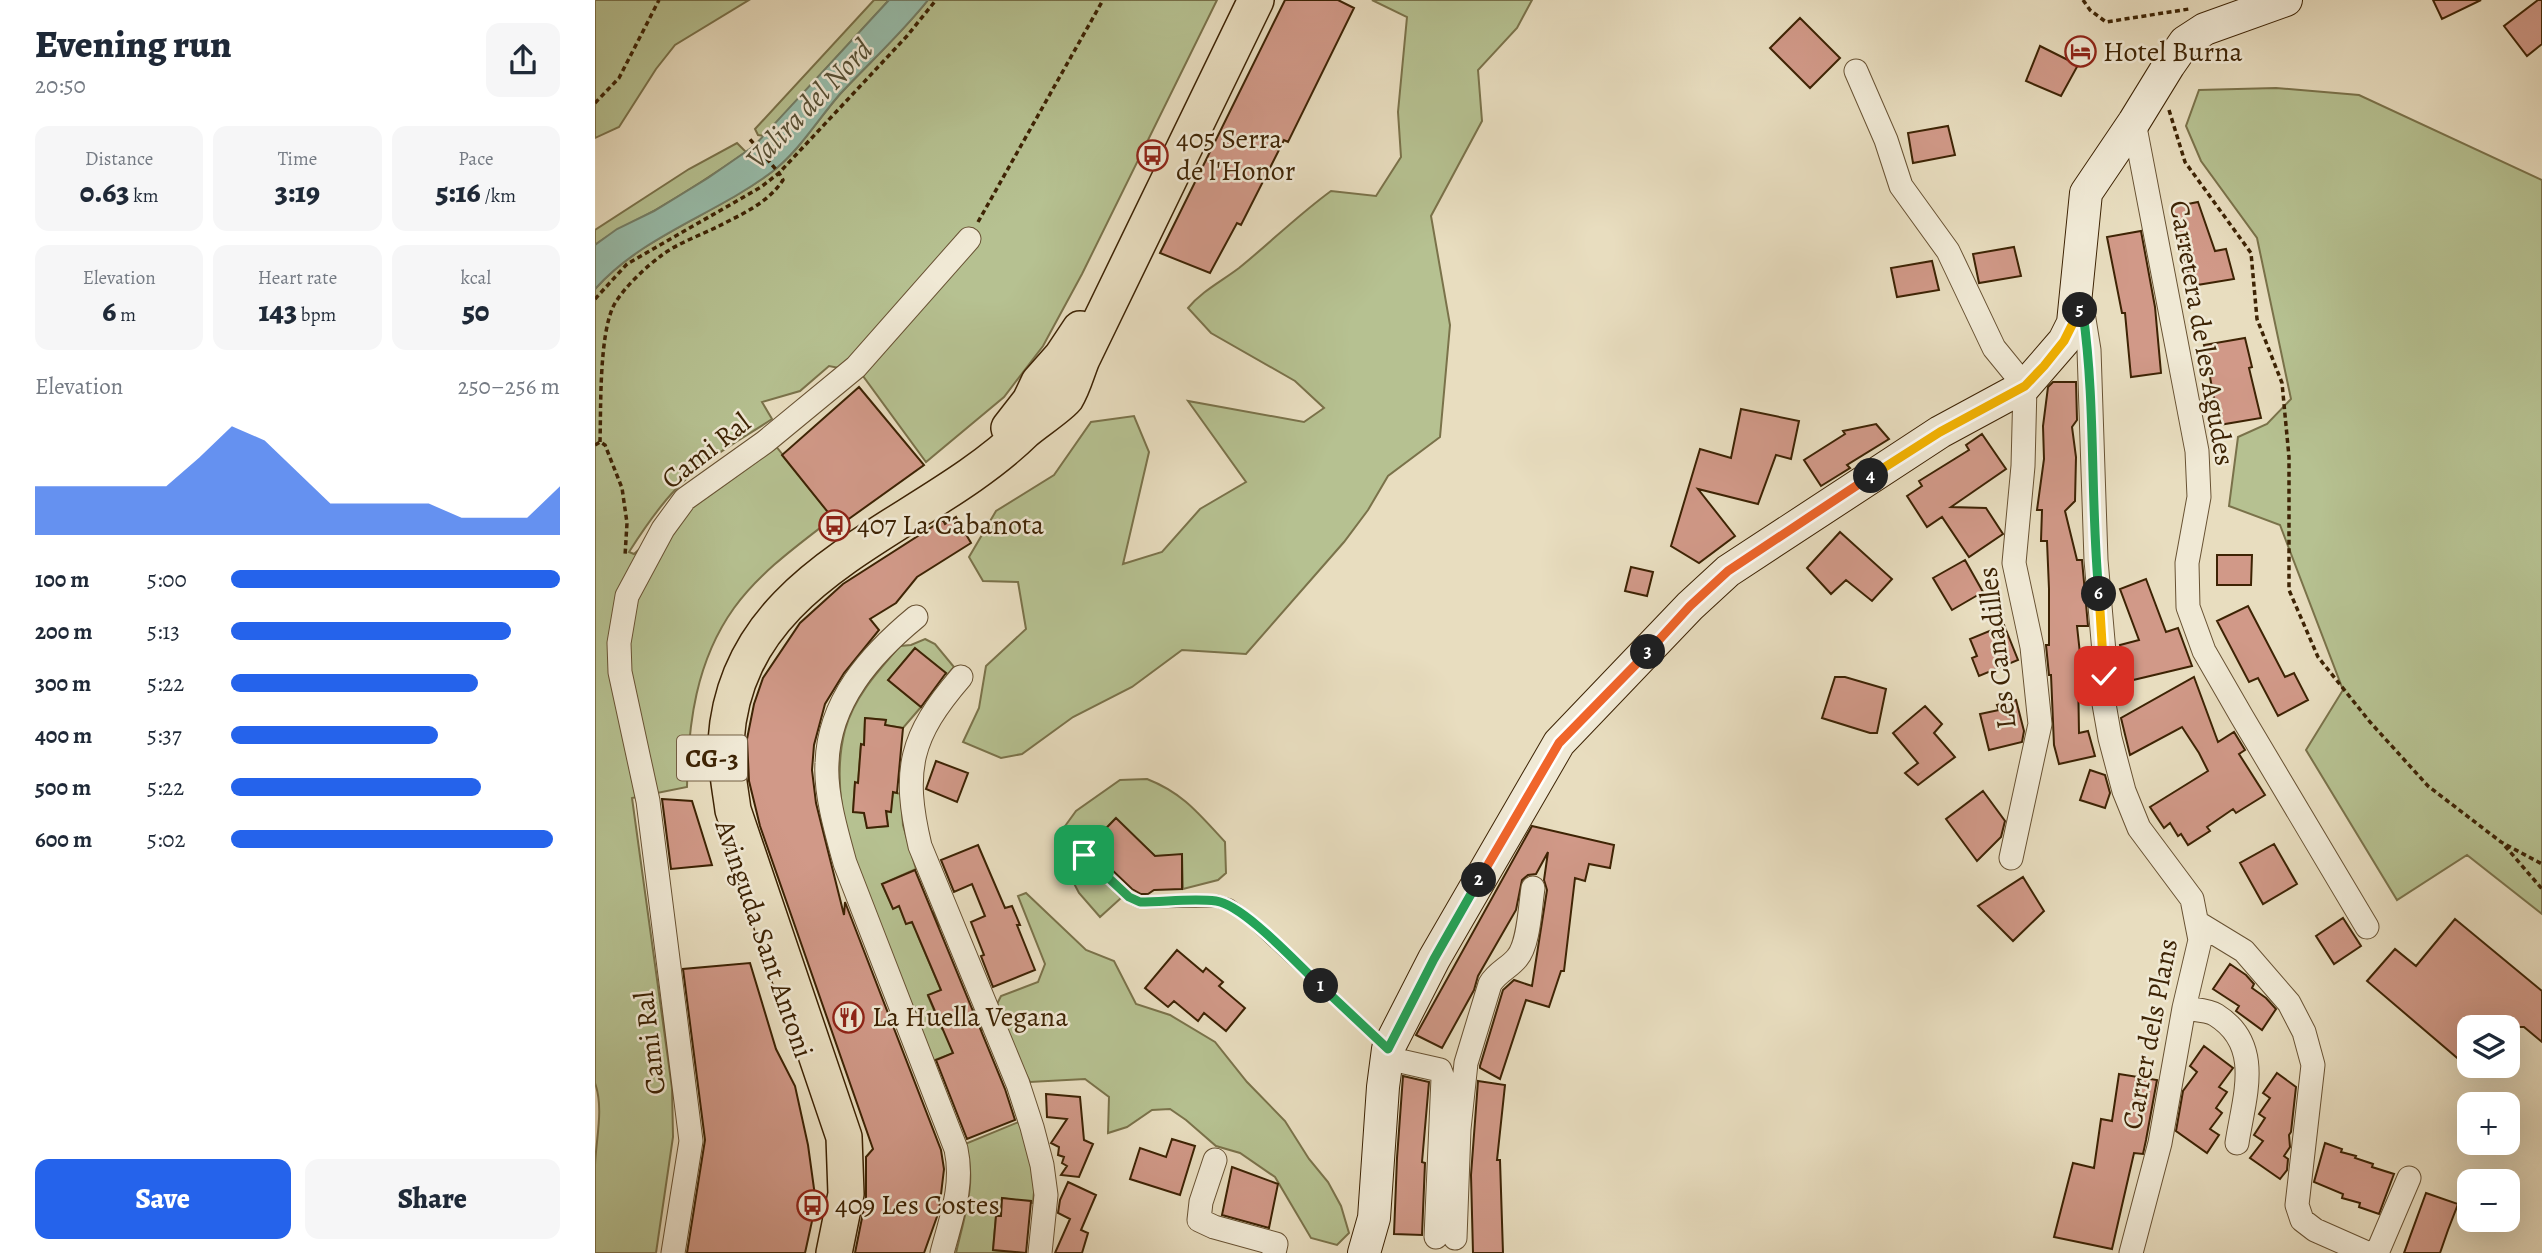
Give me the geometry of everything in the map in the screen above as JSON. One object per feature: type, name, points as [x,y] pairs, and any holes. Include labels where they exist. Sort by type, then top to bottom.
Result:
[{"type":"main road","name":"CG-3","points":[[1053,389],[1076,335],[1241,0]]},
{"type":"main road","name":"CG-3","points":[[1053,389],[1256,0]]},
{"type":"main road","points":[[1364,1253],[1374,1218],[1389,1049],[1434,959],[1559,743],[1690,606],[1728,571],[1940,432],[2025,386],[2064,341],[2073,323],[2086,193],[2185,42],[2205,29],[2286,0]]},
{"type":"main road","name":"Avinguda Sant Antoni","points":[[821,1253],[833,1188],[832,1140],[820,1098],[724,832],[712,773],[719,701],[729,670],[744,640],[758,617],[778,594],[831,550],[955,474],[1023,412],[1053,389]]},
{"type":"main road","name":"Avinguda Sant Antoni","points":[[834,1253],[846,1194],[844,1137],[733,810],[726,754],[732,706],[747,664],[761,639],[795,596],[825,570],[954,488],[1009,446],[1043,415],[1053,389]]},
{"type":"street","points":[[1856,71],[1886,140],[1902,186],[1948,251],[1994,348],[2025,386]]},
{"type":"street","name":"Carretera de les Agudes","points":[[2134,122],[2197,451],[2199,497],[2187,563],[2188,607],[2204,651],[2367,928]]},
{"type":"street","name":"Cami Ral","points":[[673,1253],[691,1141],[648,801],[620,672],[621,618],[627,596],[663,529],[685,499],[765,442],[856,367],[969,239]]},
{"type":"street","name":"Carrer dels Plans","points":[[2073,304],[2083,313],[2089,350],[2096,560],[2104,652],[2104,704],[2110,738],[2124,792],[2139,828],[2192,899],[2199,923],[2200,940],[2184,1008],[2160,1143],[2131,1253]]},
{"type":"street","name":"Les Canadilles","points":[[2011,858],[2041,724],[2032,647],[2014,563],[2023,466],[2025,386]]},
{"type":"street","points":[[916,617],[880,649],[850,688],[833,725],[826,766],[836,830],[845,863],[956,1149],[960,1169],[959,1187],[942,1253]]},
{"type":"street","points":[[961,677],[926,721],[915,752],[910,788],[913,816],[920,846],[1018,1084],[1032,1128],[1042,1165],[1046,1195],[1039,1253]]},
{"type":"street","points":[[1389,1049],[1440,1070],[1443,1078],[1446,1237],[1466,1063],[1490,984],[1496,975],[1516,960],[1523,949],[1533,888]]},
{"type":"street","points":[[2199,923],[2244,951],[2289,1003],[2304,1032],[2313,1065],[2297,1205],[2302,1220],[2315,1230],[2367,1253]]},
{"type":"street","points":[[2184,1008],[2214,1014],[2239,1036],[2249,1070],[2237,1143]]},
{"type":"street","points":[[1389,1049],[1466,1063]]},
{"type":"street","points":[[1215,1160],[1201,1202],[1199,1220],[1214,1227],[1276,1244],[1274,1253]]},
{"type":"street","points":[[2377,1253],[2409,1178]]},
{"type":"lane","points":[[1084,855],[1129,897],[1140,902],[1217,901],[1230,905],[1252,921],[1389,1049]]},
{"type":"path","points":[[595,103],[619,78],[659,0]]},
{"type":"path","points":[[595,299],[627,264],[761,187],[779,173],[907,36],[936,0]]},
{"type":"path","points":[[969,239],[1103,0]]},
{"type":"path","points":[[2083,0],[2089,9],[2106,22],[2196,8]]},
{"type":"path","points":[[2160,79],[2185,162],[2251,253],[2257,319],[2281,383],[2289,457],[2289,590],[2318,657],[2428,786],[2501,842],[2542,864]]},
{"type":"path","points":[[600,442],[607,329],[614,306],[626,289],[663,254],[745,212],[774,193],[783,180],[748,136]]},
{"type":"path","points":[[595,445],[600,442]]},
{"type":"path","points":[[600,442],[605,446],[622,488],[627,523],[624,579],[627,596]]},
{"type":"path","points":[[2501,842],[2542,889]]},
{"type":"shaded area","points":[[595,0],[749,0],[675,45],[656,69],[619,127],[595,138]]},
{"type":"shaded area","points":[[874,0],[889,0],[764,136],[758,135],[755,129]]},
{"type":"shaded area","points":[[928,0],[1217,0],[1082,274],[1043,346],[1004,397],[926,462],[860,372],[829,366],[800,391],[762,402],[772,419],[721,452],[685,480],[656,512],[629,552],[634,554],[691,503],[775,445],[833,518],[756,583],[744,595],[721,628],[703,671],[692,717],[687,787],[632,798],[672,1088],[673,1137],[656,1253],[595,1253],[595,1165],[599,1103],[595,1083],[595,289],[635,254],[751,186],[783,163],[840,94]]},
{"type":"shaded area","points":[[1372,0],[1532,0],[1517,28],[1478,70],[1482,121],[1431,216],[1450,325],[1440,437],[1388,476],[1368,510],[1344,542],[1246,654],[1182,650],[1132,687],[1073,717],[1022,754],[1001,758],[963,742],[979,708],[986,666],[1026,629],[1018,582],[983,581],[969,557],[996,511],[1054,475],[1091,422],[1134,416],[1149,452],[1123,564],[1162,552],[1200,509],[1246,482],[1188,401],[1304,422],[1324,408],[1295,381],[1211,333],[1188,308],[1199,296],[1239,268],[1331,191],[1376,196],[1401,157],[1398,112],[1407,17]]},
{"type":"shaded area","points":[[2276,88],[2359,95],[2542,180],[2542,914],[2467,855],[2397,900],[2306,750],[2343,690],[2280,525],[2229,506],[2238,437],[2267,424],[2291,399],[2257,238],[2201,161],[2186,126],[2199,90]]},
{"type":"shaded area","points":[[737,143],[746,152],[595,245],[595,230],[689,169]]},
{"type":"shaded area","points":[[925,639],[935,644],[954,667],[948,674],[889,680],[921,707],[903,728],[885,725],[885,720],[865,718],[864,745],[861,744],[853,811],[864,813],[867,828],[888,826],[886,811],[890,812],[893,792],[901,794],[903,825],[916,869],[882,884],[893,908],[899,906],[906,924],[934,912],[939,926],[918,936],[941,990],[928,996],[942,1029],[956,1023],[954,1018],[975,1009],[983,1030],[969,1035],[957,1052],[932,1061],[858,872],[849,844],[840,786],[840,758],[845,730],[854,706],[875,675],[900,646]]},
{"type":"shaded area","points":[[1147,779],[1181,798],[1225,842],[1226,873],[1218,880],[1183,889],[1182,855],[1155,856],[1115,819],[1079,856],[1121,898],[1100,917],[1079,893],[1058,853],[1060,833],[1076,811],[1120,780]]},
{"type":"shaded area","points":[[1026,893],[1086,950],[1114,961],[1136,1004],[1170,1015],[1215,1042],[1247,1082],[1285,1121],[1309,1159],[1328,1182],[1341,1206],[1349,1233],[1337,1245],[1311,1238],[1275,1177],[1240,1153],[1216,1146],[1170,1109],[1152,1110],[1127,1127],[1108,1133],[1109,1097],[1085,1079],[1030,1082],[1002,1027],[997,1004],[1001,996],[1038,982],[1045,964],[1018,896]]},
{"type":"shaded area","points":[[1021,1121],[1035,1181],[1033,1203],[1002,1198],[1001,1216],[996,1216],[993,1250],[1025,1253],[956,1253],[970,1185],[969,1158],[965,1144]]},
{"type":"water","name":"Valira del Nord","points":[[889,0],[928,0],[840,94],[783,163],[751,186],[635,254],[595,289],[595,245],[617,229],[654,211],[708,178],[754,146]]},
{"type":"building","points":[[1285,0],[1338,0],[1354,8],[1288,142],[1284,140],[1241,225],[1237,223],[1210,273],[1160,253]]},
{"type":"building","points":[[2433,0],[2481,0],[2442,19]]},
{"type":"building","points":[[2538,0],[2542,0],[2542,44],[2527,56],[2504,26]]},
{"type":"building","points":[[1800,18],[1840,58],[1810,88],[1770,48]]},
{"type":"building","points":[[2040,46],[2078,65],[2061,96],[2026,81]]},
{"type":"building","points":[[1948,126],[1955,155],[1913,163],[1908,133]]},
{"type":"building","points":[[2198,202],[2215,251],[2226,249],[2234,279],[2191,286],[2173,207]]},
{"type":"building","points":[[2141,231],[2155,307],[2161,373],[2131,377],[2125,313],[2122,313],[2107,237]]},
{"type":"building","points":[[2014,247],[2021,276],[1979,283],[1973,254]]},
{"type":"building","points":[[1932,261],[1939,290],[1897,297],[1891,268]]},
{"type":"building","points":[[2245,338],[2261,418],[2219,425],[2204,345]]},
{"type":"building","points":[[2053,382],[2076,382],[2077,420],[2072,427],[2076,457],[2075,501],[2065,511],[2077,560],[2082,560],[2088,626],[2077,626],[2082,672],[2078,672],[2079,733],[2088,731],[2095,756],[2059,764],[2054,745],[2051,675],[2046,645],[2049,645],[2047,541],[2041,541],[2042,510],[2037,510],[2044,459],[2043,426],[2048,387]]},
{"type":"building","points":[[859,387],[924,465],[839,526],[782,455]]},
{"type":"building","points":[[1741,409],[1799,421],[1791,459],[1776,455],[1758,504],[1698,489],[1735,536],[1699,563],[1671,546],[1700,449],[1731,458]]},
{"type":"building","points":[[1876,424],[1889,439],[1847,465],[1850,468],[1821,486],[1804,460],[1845,434],[1843,431]]},
{"type":"building","points":[[1982,434],[2006,469],[1951,507],[1986,508],[2003,534],[1969,557],[1942,517],[1927,527],[1907,496],[1922,486],[1919,481],[1969,450],[1966,445]]},
{"type":"building","points":[[956,517],[971,543],[917,577],[896,603],[870,619],[879,630],[844,673],[825,704],[814,745],[812,770],[816,803],[844,915],[845,902],[941,1150],[944,1169],[939,1211],[924,1253],[855,1253],[866,1198],[866,1157],[873,1149],[760,826],[749,781],[747,739],[754,704],[763,678],[800,623],[843,584],[943,520],[945,524]]},
{"type":"building","points":[[1840,532],[1892,579],[1872,601],[1846,580],[1831,594],[1807,568]]},
{"type":"building","points":[[2217,555],[2252,555],[2251,585],[2217,585]]},
{"type":"building","points":[[1965,560],[1983,592],[1952,610],[1933,578]]},
{"type":"building","points":[[1631,567],[1653,572],[1647,596],[1625,591]]},
{"type":"building","points":[[2146,579],[2166,632],[2178,628],[2192,666],[2129,681],[2120,645],[2139,640],[2120,589]]},
{"type":"building","points":[[2248,606],[2285,677],[2294,673],[2308,700],[2278,716],[2258,678],[2249,682],[2217,621]]},
{"type":"building","points":[[2004,625],[2018,660],[1979,676],[1972,658],[1977,656],[1970,639]]},
{"type":"building","points":[[915,648],[946,673],[921,707],[888,680]]},
{"type":"building","points":[[1835,677],[1845,677],[1886,689],[1877,733],[1822,718]]},
{"type":"building","points":[[2194,677],[2218,742],[2234,732],[2245,750],[2239,754],[2265,795],[2236,813],[2233,809],[2207,827],[2210,831],[2188,845],[2170,823],[2164,828],[2150,807],[2208,771],[2199,753],[2182,727],[2130,755],[2121,718]]},
{"type":"building","points":[[2016,700],[2024,731],[2022,742],[1989,750],[1980,714],[1999,710],[1997,705]]},
{"type":"building","points":[[1925,706],[1942,724],[1934,733],[1955,757],[1918,785],[1905,773],[1918,763],[1893,733]]},
{"type":"building","points":[[865,718],[886,720],[885,725],[903,728],[897,793],[893,792],[891,812],[886,811],[888,826],[867,828],[864,813],[853,812],[861,744],[864,745]]},
{"type":"building","points":[[936,761],[968,773],[957,802],[926,789]]},
{"type":"building","points":[[2090,770],[2105,775],[2110,793],[2105,808],[2080,800]]},
{"type":"building","points":[[1983,791],[2005,821],[2001,837],[1977,861],[1946,819]]},
{"type":"building","points":[[662,799],[692,801],[712,865],[671,869]]},
{"type":"building","points":[[1116,818],[1155,856],[1182,854],[1182,889],[1154,890],[1141,894],[1132,889],[1088,847]]},
{"type":"building","points":[[1532,826],[1614,845],[1610,868],[1589,864],[1585,881],[1575,878],[1564,971],[1561,971],[1549,1007],[1526,1000],[1500,1079],[1480,1066],[1503,990],[1514,980],[1532,986],[1547,890],[1544,880],[1548,852],[1536,874],[1528,875],[1522,880],[1516,910],[1478,976],[1474,990],[1442,1048],[1416,1035]]},
{"type":"building","points":[[2274,844],[2297,884],[2263,904],[2240,863]]},
{"type":"building","points":[[978,845],[1005,908],[1012,906],[1035,970],[993,987],[971,922],[985,916],[972,884],[954,892],[941,860]]},
{"type":"building","points":[[915,870],[1005,1089],[1015,1120],[967,1139],[936,1060],[953,1053],[928,995],[941,990],[912,922],[906,924],[899,906],[893,909],[882,884]]},
{"type":"building","points":[[2023,877],[2044,911],[2013,941],[1978,906]]},
{"type":"building","points":[[2343,918],[2361,946],[2334,964],[2316,936]]},
{"type":"building","points":[[2455,919],[2542,991],[2542,1042],[2524,1027],[2520,1027],[2520,1015],[2457,1015],[2457,1058],[2367,981],[2395,949],[2416,966]]},
{"type":"building","points":[[1177,950],[1203,972],[1206,968],[1223,982],[1219,986],[1245,1008],[1226,1031],[1204,1013],[1198,1021],[1174,1001],[1168,1007],[1145,988]]},
{"type":"building","points":[[750,963],[776,1049],[795,1086],[808,1145],[816,1203],[805,1253],[687,1253],[705,1140],[683,969]]},
{"type":"building","points":[[2230,964],[2246,975],[2254,984],[2252,988],[2276,1009],[2262,1030],[2236,1011],[2239,1006],[2213,989]]},
{"type":"building","points":[[2204,1046],[2233,1068],[2219,1087],[2227,1092],[2216,1108],[2222,1113],[2210,1129],[2219,1135],[2207,1153],[2176,1131],[2183,1091],[2197,1072],[2190,1066]]},
{"type":"building","points":[[2277,1073],[2296,1087],[2289,1135],[2290,1147],[2284,1156],[2288,1159],[2287,1170],[2280,1179],[2250,1158],[2263,1141],[2254,1135],[2265,1118],[2259,1114],[2270,1098],[2263,1093]]},
{"type":"building","points":[[2119,1074],[2157,1080],[2143,1154],[2134,1153],[2112,1249],[2054,1237],[2073,1163],[2094,1168],[2101,1119],[2112,1121]]},
{"type":"building","points":[[1403,1076],[1429,1082],[1422,1162],[1425,1163],[1422,1235],[1394,1234]]},
{"type":"building","points":[[1478,1081],[1505,1085],[1497,1160],[1500,1160],[1503,1253],[1473,1253],[1471,1175]]},
{"type":"building","points":[[1046,1094],[1080,1097],[1084,1140],[1093,1144],[1079,1177],[1061,1175],[1067,1166],[1062,1163],[1064,1157],[1058,1155],[1059,1147],[1051,1143],[1067,1119],[1047,1117]]},
{"type":"building","points":[[1172,1139],[1195,1146],[1180,1195],[1130,1179],[1140,1148],[1166,1157]]},
{"type":"building","points":[[2325,1143],[2373,1164],[2372,1167],[2394,1174],[2379,1214],[2359,1207],[2360,1203],[2342,1198],[2343,1194],[2314,1182]]},
{"type":"building","points":[[1232,1167],[1278,1184],[1269,1228],[1222,1215]]},
{"type":"building","points":[[1068,1182],[1096,1195],[1081,1230],[1088,1233],[1082,1253],[1055,1253],[1070,1219],[1058,1213]]},
{"type":"building","points":[[2426,1193],[2457,1204],[2440,1253],[2404,1253]]},
{"type":"building","points":[[1002,1198],[1031,1201],[1026,1253],[993,1250],[996,1216],[1001,1216]]},
{"type":"place","name":"Hotel Burna","points":[[2080,52]]},
{"type":"place","name":"405 Serra de l'Honor","points":[[1153,155]]},
{"type":"place","name":"407 La Cabanota","points":[[834,525]]},
{"type":"place","name":"La Huella Vegana","points":[[849,1017]]},
{"type":"place","name":"409 Les Costes","points":[[812,1205]]},
{"type":"route","points":[[1084,855],[1129,897],[1140,902],[1217,901],[1230,905],[1252,921],[1388,1049],[1434,959],[1559,743],[1690,606],[1728,571],[1940,432],[2025,386],[2064,341],[2073,323],[2073,304],[2083,313],[2089,350],[2096,560],[2104,676]]}]
